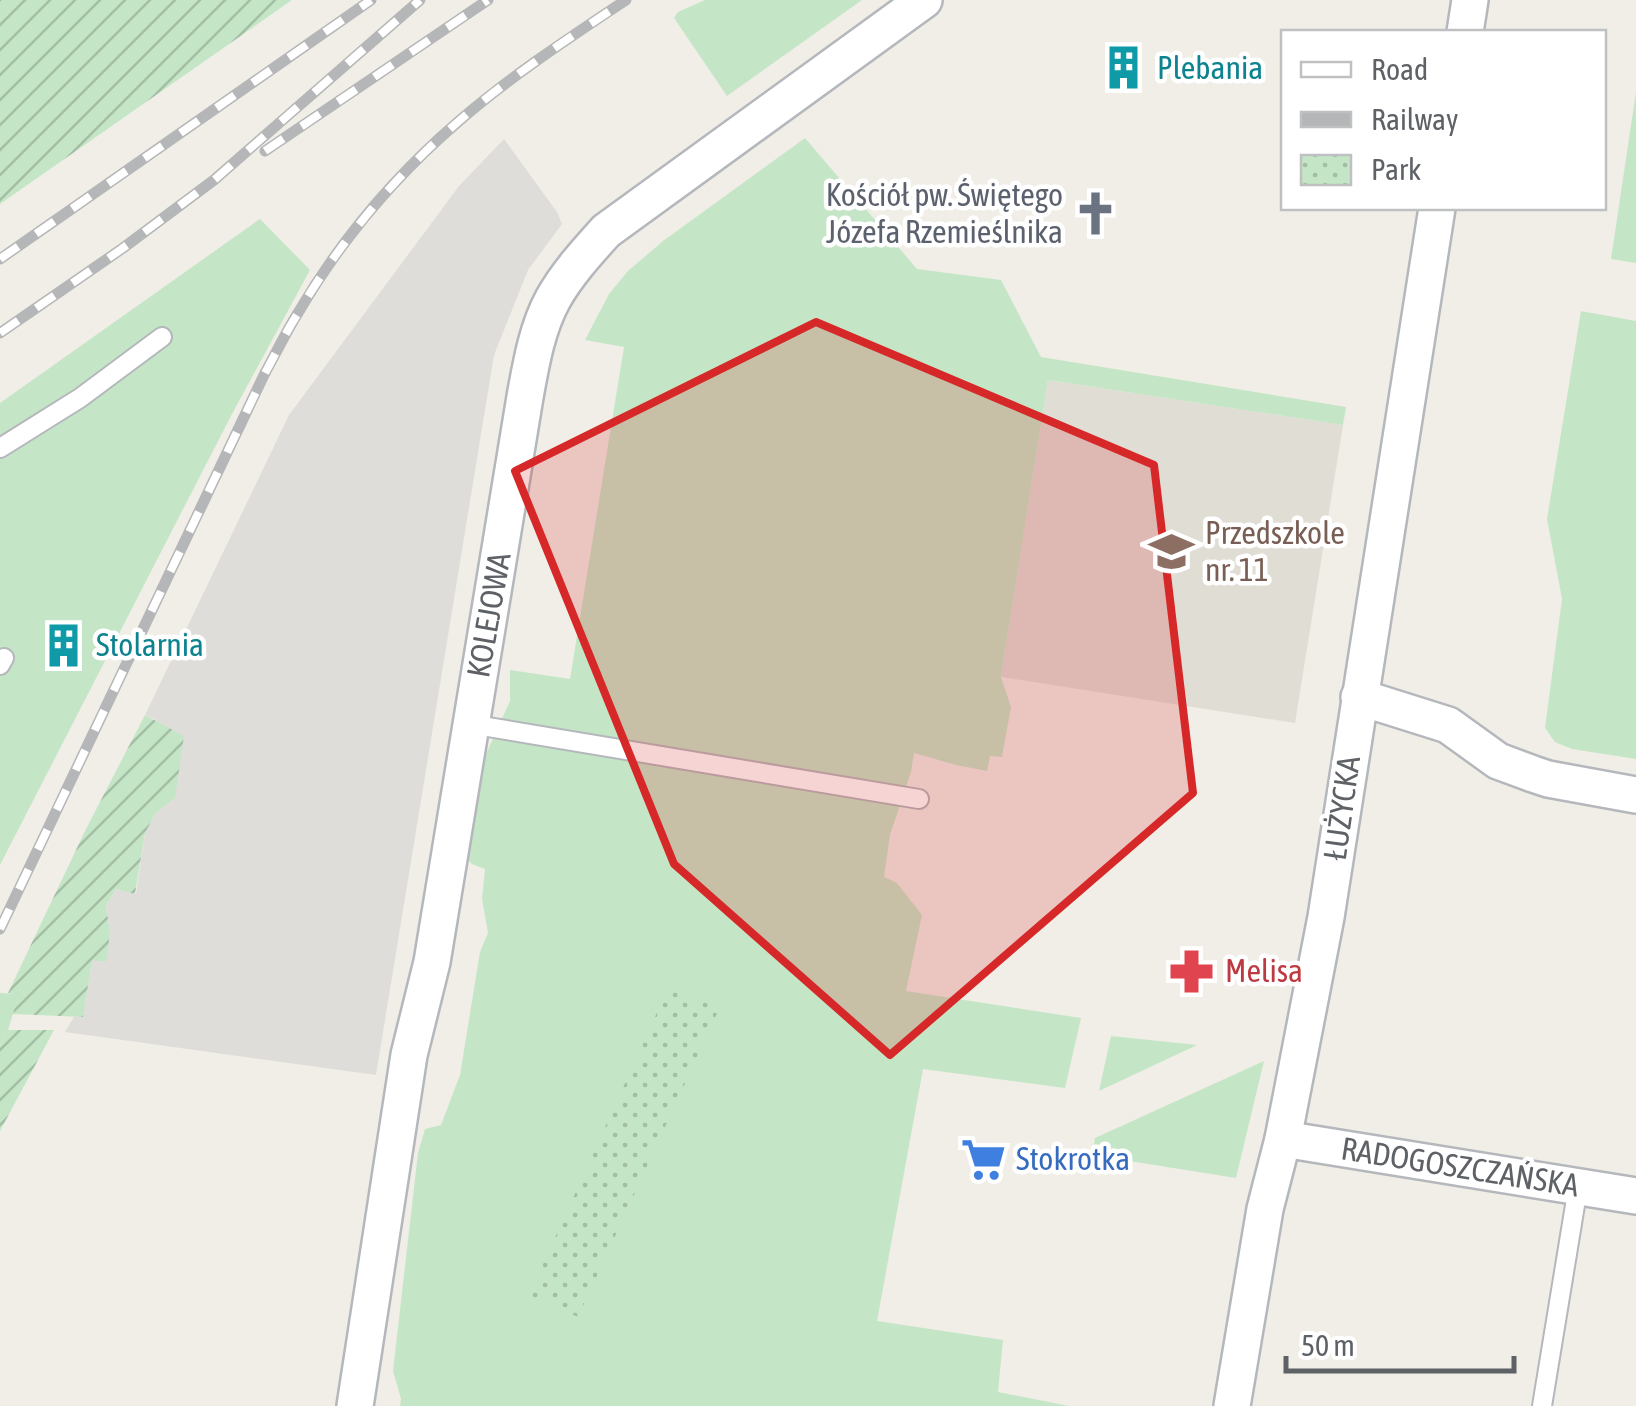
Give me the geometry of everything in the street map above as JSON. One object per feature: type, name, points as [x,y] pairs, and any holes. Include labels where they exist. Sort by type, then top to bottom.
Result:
[{"type":"street","name":"KOLEJOWA","points":[[355,1406],[409,1055],[432,962],[530,367],[552,300],[606,231],[924,0]]},
{"type":"street","points":[[1465,30],[1470,0]]},
{"type":"street","name":"ŁUŻYCKA","points":[[1232,1406],[1264,1209],[1283,1139],[1321,946],[1437,210]]},
{"type":"street","points":[[1359,697],[1448,725],[1498,761],[1532,774],[1636,795]]},
{"type":"street","name":"RADOGOSZCZAŃSKA","points":[[1283,1139],[1636,1196]]},
{"type":"lane","points":[[0,448],[80,398],[162,337]]},
{"type":"lane","points":[[470,724],[919,799]]},
{"type":"lane","points":[[1542,1406],[1578,1186]]},
{"type":"highlighted area","points":[[816,322],[1154,465],[1193,793],[890,1055],[674,864],[515,471]]},
{"type":"shaded area","points":[[504,139],[562,224],[528,270],[494,355],[376,1075],[65,1032],[74,1017],[83,1016],[92,959],[105,962],[110,933],[106,906],[116,889],[136,894],[145,833],[156,813],[175,798],[156,720],[145,715],[289,415],[459,186]]},
{"type":"shaded area","name":"Przedszkole nr. 11","points":[[1048,380],[1343,425],[1295,723],[1001,677]]},
{"type":"green space","points":[[0,0],[292,0],[0,204]]},
{"type":"green space","points":[[705,0],[862,0],[727,96],[674,18],[678,12]]},
{"type":"green space","points":[[1636,92],[1636,263],[1611,259]]},
{"type":"green space","points":[[805,138],[917,269],[1001,280],[1041,357],[1346,407],[1343,425],[1048,380],[1001,677],[1011,707],[1002,757],[990,756],[987,771],[914,753],[890,835],[884,877],[897,883],[922,915],[906,991],[1081,1018],[1065,1088],[923,1069],[877,1321],[1003,1340],[998,1392],[1069,1406],[400,1406],[393,1371],[418,1153],[425,1129],[441,1125],[460,1075],[480,952],[488,933],[482,899],[485,869],[467,859],[482,763],[510,701],[510,670],[570,679],[624,347],[585,340],[609,294],[628,271]]},
{"type":"green space","points":[[260,219],[310,270],[0,865],[0,403]]},
{"type":"green space","points":[[1581,311],[1636,321],[1636,759],[1572,749],[1555,742],[1545,728],[1562,599],[1547,519]]},
{"type":"green space","points":[[145,715],[184,736],[175,798],[156,813],[145,833],[135,894],[116,889],[106,906],[110,933],[106,962],[92,960],[83,1017],[13,1014],[18,995],[8,993]]},
{"type":"green space","points":[[669,986],[719,1009],[578,1317],[529,1295]]},
{"type":"green space","points":[[0,993],[19,994],[0,1046]]},
{"type":"green space","points":[[8,1030],[54,1030],[0,1131],[0,1046]]},
{"type":"green space","points":[[1111,1036],[1197,1045],[1099,1091]]},
{"type":"green space","points":[[1264,1061],[1236,1178],[1092,1155],[1095,1138]]},
{"type":"railway","points":[[0,259],[371,0]]},
{"type":"railway","points":[[0,333],[214,180],[420,0]]},
{"type":"railway","points":[[265,151],[488,0]]},
{"type":"railway","points":[[0,929],[265,373],[314,286],[391,186],[436,142],[520,73],[626,0]]},
{"type":"place","name":"Plebania","points":[[1124,68]]},
{"type":"place","name":"Kościół pw. Świętego Józefa Rzemieślnika","points":[[1096,213]]},
{"type":"place","name":"Przedszkole nr. 11","points":[[1172,551]]},
{"type":"place","name":"Stolarnia","points":[[63,645]]},
{"type":"place","name":"Melisa","points":[[1192,971]]},
{"type":"place","name":"Stokrotka","points":[[983,1159]]}]
